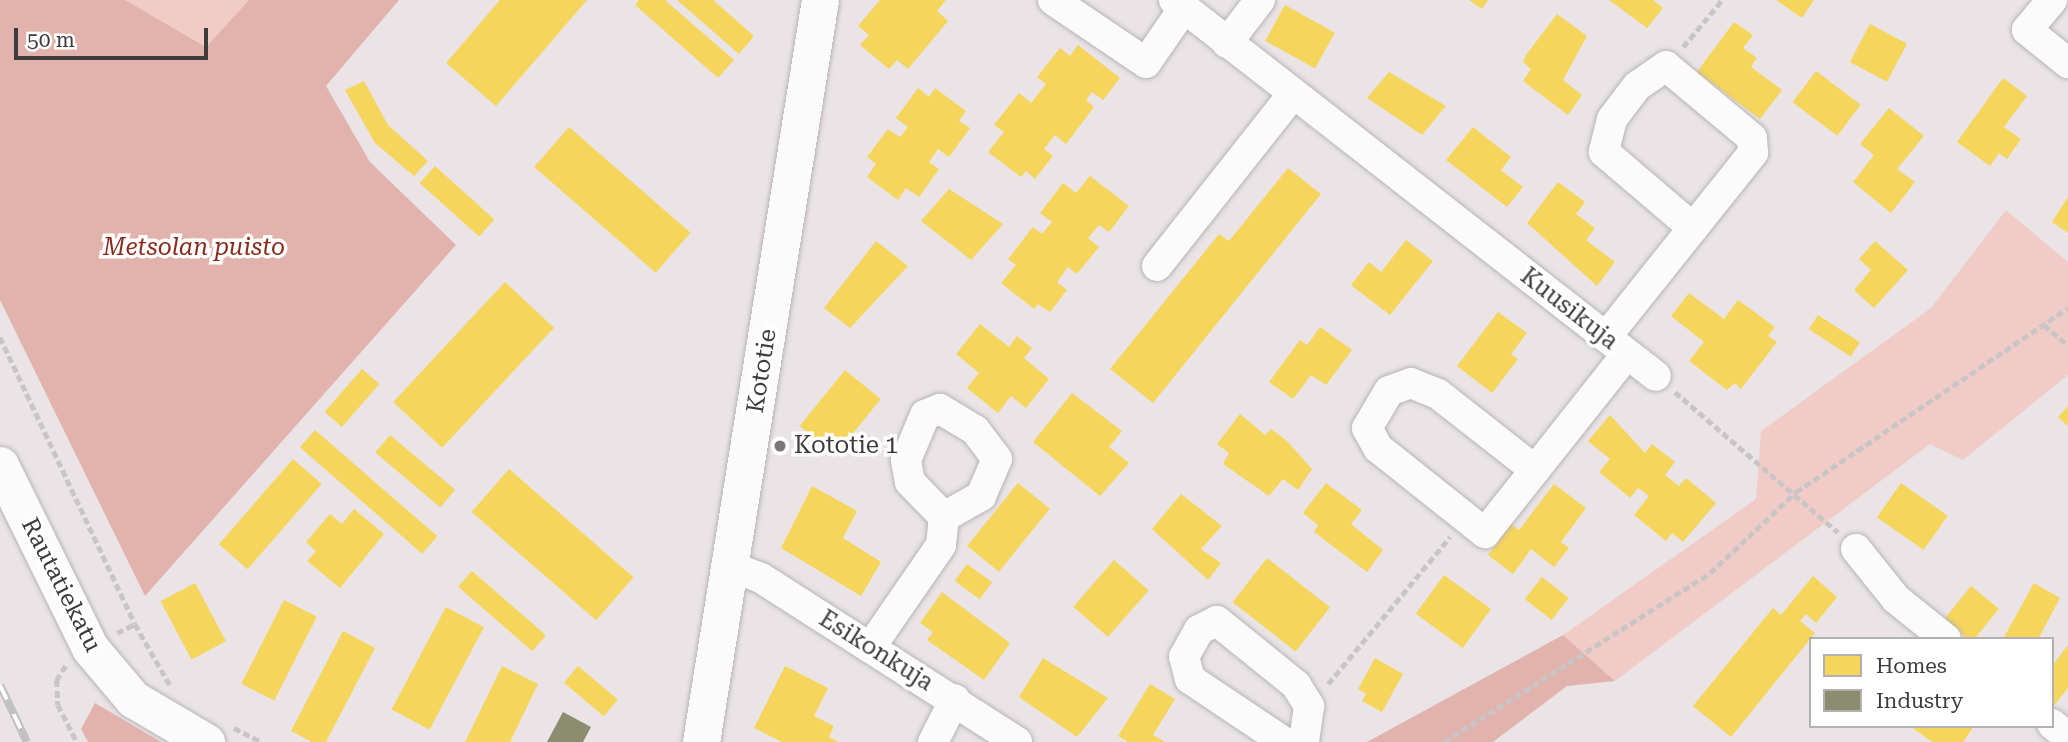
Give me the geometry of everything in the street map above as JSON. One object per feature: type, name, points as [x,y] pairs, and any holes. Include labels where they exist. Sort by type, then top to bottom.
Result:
[{"type":"street","name":"Kototie","points":[[701,742],[732,567],[820,0]]},
{"type":"street","points":[[1053,0],[1146,63],[1179,4]]},
{"type":"street","points":[[1227,43],[1260,0]]},
{"type":"street","points":[[2052,0],[2027,30],[2068,63]]},
{"type":"street","name":"Kuusikuja","points":[[1179,4],[1656,376]]},
{"type":"street","points":[[1535,471],[1438,394],[1411,383],[1390,391],[1367,428],[1378,448],[1485,533],[1535,471],[1693,228],[1753,153],[1752,138],[1666,66],[1637,86],[1620,108],[1604,152],[1693,228]]},
{"type":"street","points":[[1157,266],[1293,94]]},
{"type":"street","name":"Rautatiekatu","points":[[0,465],[90,648],[134,699],[216,733]]},
{"type":"street","points":[[870,648],[941,545],[944,517]]},
{"type":"street","points":[[1856,549],[1896,599],[1943,637]]},
{"type":"street","name":"Esikonkuja","points":[[732,567],[761,578],[955,699],[1017,742]]},
{"type":"street","points":[[1284,742],[1190,679],[1184,657],[1199,630],[1217,621],[1296,685],[1309,706],[1304,742]]},
{"type":"street","points":[[933,742],[955,699]]},
{"type":"street","points":[[2054,726],[2068,737]]},
{"type":"path","points":[[1666,66],[1722,0]]},
{"type":"path","points":[[1444,742],[1710,573],[1796,492],[2068,308]]},
{"type":"path","points":[[2044,325],[2068,345]]},
{"type":"path","points":[[0,337],[135,624],[178,698]]},
{"type":"path","points":[[1656,376],[1796,492],[1856,549]]},
{"type":"path","points":[[1309,706],[1466,518]]},
{"type":"path","points":[[70,659],[57,680],[58,705],[77,742]]},
{"type":"path","points":[[216,733],[261,742]]},
{"type":"shaded area","points":[[125,0],[249,0],[206,47]]},
{"type":"shaded area","points":[[2006,210],[2068,262],[2068,375],[1963,460],[1930,444],[1615,681],[1563,635],[1756,499],[1761,431],[1931,308]]},
{"type":"green space","name":"Metsolan puisto","points":[[0,0],[125,0],[206,47],[249,0],[399,0],[326,86],[370,162],[456,245],[145,596],[0,300]]},
{"type":"green space","points":[[1563,635],[1615,681],[1567,686],[1493,742],[1367,742]]},
{"type":"green space","points":[[95,703],[161,742],[88,742],[81,729]]},
{"type":"building: Homes","points":[[500,0],[587,0],[496,106],[446,63]]},
{"type":"building: Homes","points":[[639,0],[665,0],[734,60],[718,78],[635,5]]},
{"type":"building: Homes","points":[[677,0],[713,0],[754,36],[739,54]]},
{"type":"building: Homes","points":[[880,0],[946,0],[937,11],[948,21],[908,69],[897,60],[889,69],[860,45],[869,35],[858,26]]},
{"type":"building: Homes","points":[[1469,0],[1488,0],[1482,9]]},
{"type":"building: Homes","points":[[1609,0],[1653,0],[1663,8],[1647,28]]},
{"type":"building: Homes","points":[[1776,0],[1814,0],[1802,18]]},
{"type":"building: Homes","points":[[1285,5],[1335,33],[1315,68],[1265,41]]},
{"type":"building: Homes","points":[[1557,14],[1587,36],[1563,80],[1582,95],[1568,115],[1523,81],[1531,69],[1523,62],[1526,55]]},
{"type":"building: Homes","points":[[1734,22],[1753,35],[1743,48],[1757,58],[1751,67],[1782,90],[1760,119],[1697,72]]},
{"type":"building: Homes","points":[[1870,24],[1907,44],[1887,82],[1850,62]]},
{"type":"building: Homes","points":[[1078,45],[1120,78],[1103,100],[1092,92],[1086,100],[1094,107],[1066,144],[1055,135],[1044,149],[1053,156],[1035,179],[1026,171],[1021,177],[988,152],[1004,132],[994,125],[1019,93],[1031,103],[1046,84],[1037,77],[1060,48],[1070,56]]},
{"type":"building: Homes","points":[[1816,71],[1861,105],[1837,136],[1793,102]]},
{"type":"building: Homes","points":[[1389,72],[1446,106],[1422,135],[1367,98]]},
{"type":"building: Homes","points":[[2003,78],[2027,96],[2004,127],[2021,139],[2007,159],[1999,153],[1990,166],[1957,142]]},
{"type":"building: Homes","points":[[364,81],[388,125],[428,161],[414,176],[375,143],[345,90]]},
{"type":"building: Homes","points":[[918,88],[929,97],[935,88],[966,111],[959,121],[970,128],[949,157],[938,149],[929,162],[939,169],[919,197],[906,188],[898,200],[867,177],[876,164],[867,157],[888,129],[900,137],[908,127],[896,118]]},
{"type":"building: Homes","points":[[1889,108],[1924,136],[1897,169],[1915,182],[1891,213],[1853,182],[1874,155],[1860,144]]},
{"type":"building: Homes","points":[[569,127],[691,233],[656,273],[534,167]]},
{"type":"building: Homes","points":[[1473,127],[1511,157],[1501,170],[1523,187],[1507,207],[1446,160]]},
{"type":"building: Homes","points":[[435,166],[494,220],[479,237],[420,183]]},
{"type":"building: Homes","points":[[1288,168],[1321,194],[1153,403],[1110,369],[1219,234],[1229,241]]},
{"type":"building: Homes","points":[[1090,176],[1129,206],[1109,232],[1099,225],[1088,238],[1099,247],[1077,274],[1068,267],[1057,282],[1067,290],[1050,312],[1038,304],[1034,309],[1001,283],[1016,265],[1008,259],[1033,227],[1042,234],[1052,222],[1040,213],[1063,183],[1076,193]]},
{"type":"building: Homes","points":[[1558,182],[1585,202],[1576,214],[1595,228],[1586,240],[1615,262],[1597,286],[1527,223]]},
{"type":"building: Homes","points":[[949,189],[1003,224],[971,260],[921,221]]},
{"type":"building: Homes","points":[[2068,197],[2068,233],[2052,222]]},
{"type":"building: Homes","points":[[1406,240],[1433,261],[1390,315],[1351,285],[1369,262],[1381,272]]},
{"type":"building: Homes","points":[[876,241],[908,266],[850,328],[824,308]]},
{"type":"building: Homes","points":[[1875,241],[1908,270],[1874,308],[1854,290],[1871,270],[1859,259]]},
{"type":"building: Homes","points":[[505,282],[554,328],[442,448],[393,402]]},
{"type":"building: Homes","points":[[1689,293],[1724,319],[1738,300],[1775,327],[1768,336],[1777,342],[1741,389],[1735,383],[1727,390],[1689,361],[1704,342],[1671,316]]},
{"type":"building: Homes","points":[[1498,312],[1527,333],[1511,354],[1518,359],[1492,393],[1457,366]]},
{"type":"building: Homes","points":[[1818,315],[1860,342],[1851,356],[1809,329]]},
{"type":"building: Homes","points":[[980,324],[1009,347],[1017,336],[1032,348],[1024,358],[1049,379],[1026,408],[1011,396],[998,413],[967,388],[979,373],[956,354]]},
{"type":"building: Homes","points":[[1320,327],[1352,350],[1326,385],[1311,375],[1293,399],[1269,382],[1300,340],[1307,345]]},
{"type":"building: Homes","points":[[362,369],[379,384],[342,427],[325,412]]},
{"type":"building: Homes","points":[[845,370],[881,399],[835,455],[800,426]]},
{"type":"building: Homes","points":[[1072,393],[1122,431],[1109,447],[1129,463],[1100,496],[1033,442]]},
{"type":"building: Homes","points":[[2068,406],[2068,426],[2058,417]]},
{"type":"building: Homes","points":[[1240,414],[1265,435],[1271,429],[1287,441],[1312,469],[1298,490],[1283,479],[1269,496],[1223,464],[1229,453],[1217,444]]},
{"type":"building: Homes","points":[[1610,415],[1645,453],[1652,444],[1675,462],[1665,475],[1679,486],[1686,478],[1716,503],[1683,542],[1672,533],[1666,541],[1634,515],[1649,496],[1638,488],[1630,498],[1599,472],[1610,459],[1588,441]]},
{"type":"building: Homes","points":[[315,430],[437,536],[422,554],[300,447]]},
{"type":"building: Homes","points":[[390,435],[455,490],[440,507],[375,453]]},
{"type":"building: Homes","points":[[293,459],[322,484],[248,569],[219,544]]},
{"type":"building: Homes","points":[[509,469],[634,577],[596,620],[472,512]]},
{"type":"building: Homes","points":[[1018,483],[1050,509],[999,572],[967,546]]},
{"type":"building: Homes","points":[[1326,483],[1362,510],[1351,524],[1383,550],[1367,572],[1314,532],[1318,525],[1303,513]]},
{"type":"building: Homes","points":[[1901,483],[1948,516],[1924,550],[1877,517]]},
{"type":"building: Homes","points":[[1554,484],[1586,508],[1561,542],[1569,548],[1554,567],[1531,549],[1513,574],[1488,555],[1511,524],[1519,530]]},
{"type":"building: Homes","points":[[812,486],[857,511],[843,538],[881,562],[861,596],[781,548]]},
{"type":"building: Homes","points":[[1181,494],[1222,526],[1201,549],[1221,563],[1208,580],[1152,529]]},
{"type":"building: Homes","points":[[354,509],[384,534],[340,588],[307,561],[316,551],[306,542],[330,514],[342,524]]},
{"type":"building: Homes","points":[[1267,558],[1330,607],[1296,651],[1233,602]]},
{"type":"building: Homes","points":[[1114,560],[1149,590],[1108,637],[1073,607]]},
{"type":"building: Homes","points":[[967,564],[992,582],[980,599],[955,581]]},
{"type":"building: Homes","points":[[472,571],[546,635],[532,651],[458,587]]},
{"type":"building: Homes","points":[[1444,575],[1491,609],[1463,648],[1416,614]]},
{"type":"building: Homes","points":[[1813,576],[1837,597],[1816,623],[1806,614],[1800,621],[1815,633],[1809,637],[1809,640],[1731,737],[1693,706],[1773,608],[1781,615]]},
{"type":"building: Homes","points":[[1542,577],[1569,598],[1552,620],[1525,599]]},
{"type":"building: Homes","points":[[195,583],[226,641],[192,660],[161,601]]},
{"type":"building: Homes","points":[[2034,583],[2060,598],[2039,637],[2004,637]]},
{"type":"building: Homes","points":[[1971,586],[1999,609],[1976,637],[1966,637],[1944,619]]},
{"type":"building: Homes","points":[[942,592],[1010,643],[984,680],[927,640],[933,632],[920,623]]},
{"type":"building: Homes","points":[[284,600],[317,617],[274,701],[241,684]]},
{"type":"building: Homes","points":[[446,607],[484,627],[430,730],[392,709]]},
{"type":"building: Homes","points":[[343,631],[375,648],[326,742],[312,742],[291,731]]},
{"type":"building: Homes","points":[[2068,645],[2068,688],[2054,706],[2054,663]]},
{"type":"building: Homes","points":[[1043,658],[1108,698],[1077,737],[1019,697]]},
{"type":"building: Homes","points":[[1375,658],[1403,674],[1382,712],[1362,701],[1366,694],[1358,689]]},
{"type":"building: Homes","points":[[502,666],[538,684],[510,742],[465,742]]},
{"type":"building: Homes","points":[[578,666],[618,699],[604,716],[564,683]]},
{"type":"building: Homes","points":[[785,666],[828,688],[814,716],[834,726],[829,737],[839,742],[782,742],[754,728]]},
{"type":"building: Homes","points":[[1150,684],[1175,699],[1153,735],[1165,742],[1128,742],[1118,736]]},
{"type":"building: Homes","points":[[1913,728],[1973,728],[1963,742],[1932,742]]},
{"type":"building: Industry","points":[[563,712],[591,727],[583,742],[547,742]]},
{"type":"railway","points":[[0,685],[27,742]]},
{"type":"place","name":"Kototie 1","points":[[780,446]]}]
